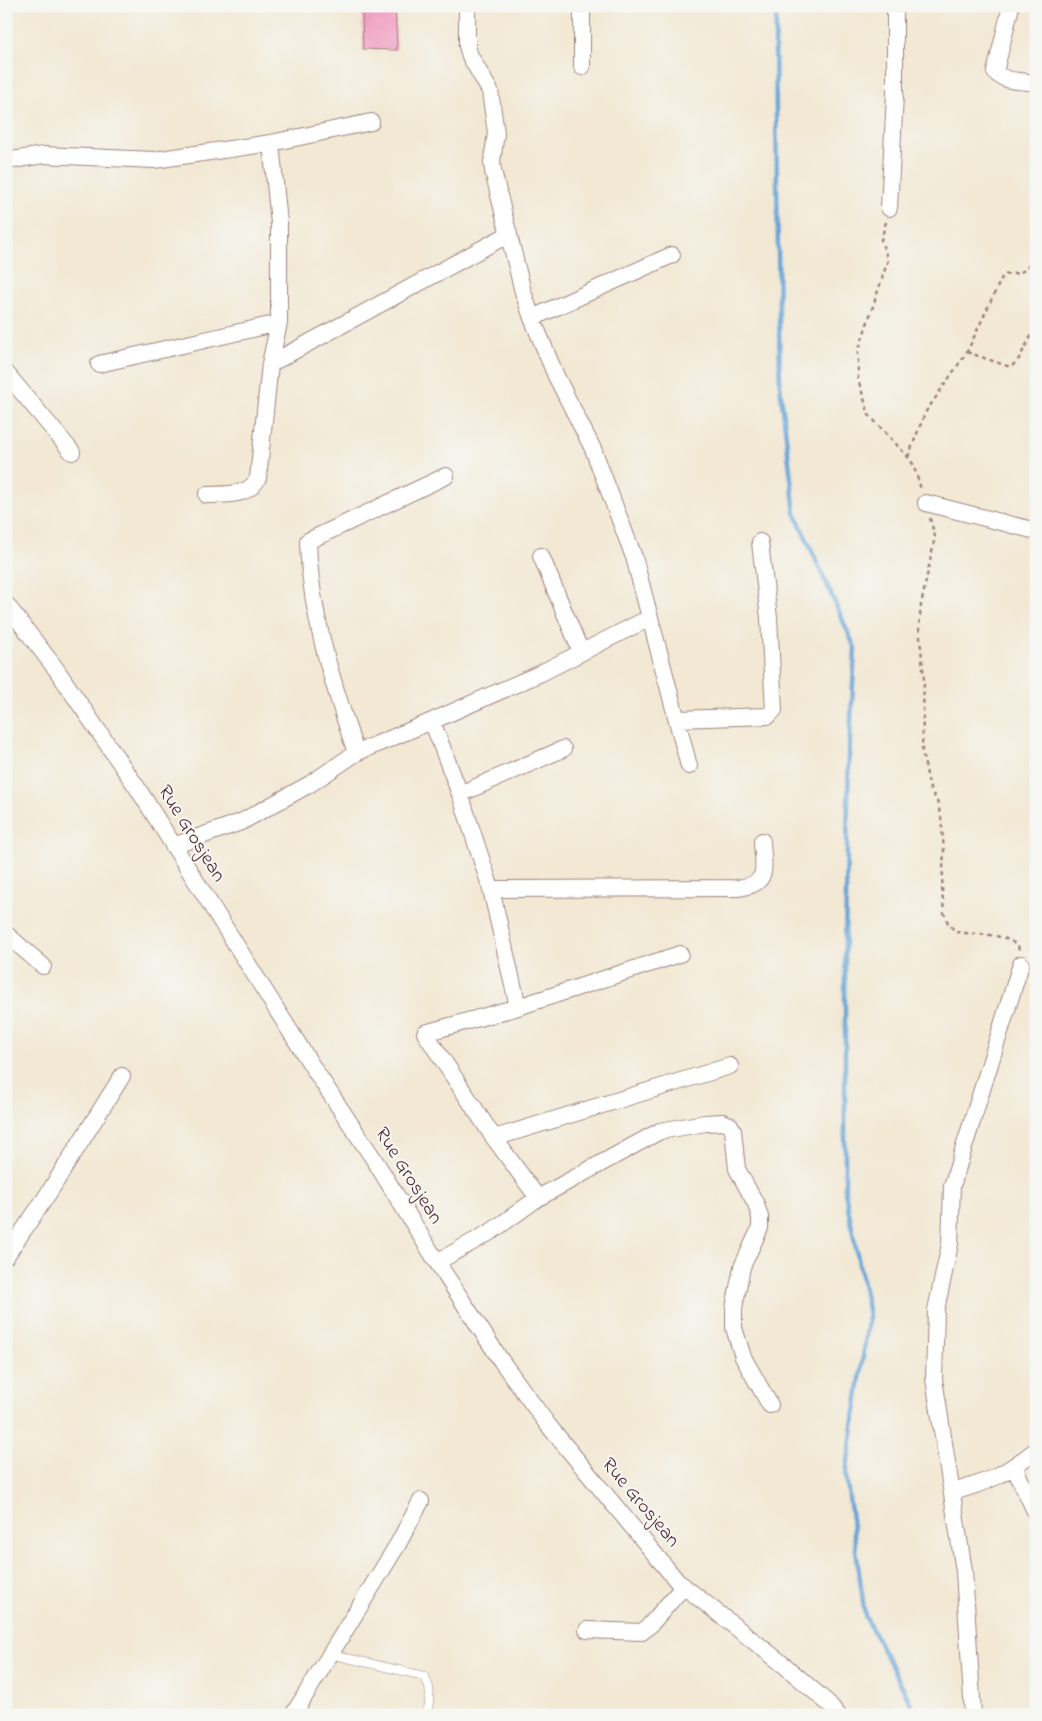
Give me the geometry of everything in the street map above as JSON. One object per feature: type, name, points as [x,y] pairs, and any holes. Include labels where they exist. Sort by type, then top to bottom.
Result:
[{"type":"street","points":[[467,6],[467,46],[470,56],[490,91],[496,134],[492,162],[523,292],[552,368],[593,449],[634,557],[689,766]]},
{"type":"street","points":[[582,6],[582,67]]},
{"type":"street","points":[[890,208],[895,95],[895,6]]},
{"type":"street","points":[[1011,6],[995,72],[998,76],[1004,78],[1036,83]]},
{"type":"street","points":[[6,161],[43,155],[154,160],[271,143],[371,122]]},
{"type":"street","points":[[207,495],[242,493],[250,490],[258,478],[270,364],[279,323],[278,223],[271,143]]},
{"type":"street","points":[[270,364],[509,234]]},
{"type":"street","points":[[532,318],[672,254]]},
{"type":"street","points":[[99,364],[279,323]]},
{"type":"street","points":[[6,373],[72,452]]},
{"type":"street","points":[[356,753],[321,637],[308,541],[446,476]]},
{"type":"street","points":[[926,503],[1036,530]]},
{"type":"street","points":[[676,719],[768,716],[774,710],[769,618],[760,542]]},
{"type":"street","points":[[541,556],[581,652]]},
{"type":"street","name":"Rue Grosjean","points":[[6,604],[56,669],[106,740],[312,1066],[375,1161],[437,1262],[502,1362],[548,1425],[677,1581],[784,1664],[828,1703],[838,1715]]},
{"type":"street","points":[[173,846],[241,822],[310,784],[356,753],[539,674],[650,618]]},
{"type":"street","points":[[432,721],[460,794],[490,889],[518,1007]]},
{"type":"street","points":[[460,794],[563,749]]},
{"type":"street","points":[[490,889],[752,887],[762,878],[762,841]]},
{"type":"street","points":[[6,934],[42,966]]},
{"type":"street","points":[[538,1198],[494,1138],[425,1033],[518,1007],[680,954]]},
{"type":"street","points":[[973,1715],[964,1571],[934,1379],[936,1310],[950,1244],[952,1186],[1020,964]]},
{"type":"street","points":[[494,1138],[730,1066]]},
{"type":"street","points":[[6,1256],[48,1194],[122,1076]]},
{"type":"street","points":[[437,1262],[492,1231],[538,1198],[660,1131],[705,1123],[723,1122],[730,1125],[733,1130],[737,1169],[756,1204],[760,1217],[760,1228],[742,1267],[734,1308],[734,1328],[743,1357],[770,1405]]},
{"type":"street","points":[[952,1492],[984,1483],[1014,1467],[1036,1450]]},
{"type":"street","points":[[1014,1467],[1036,1513]]},
{"type":"street","points":[[294,1715],[398,1544],[421,1501]]},
{"type":"street","points":[[587,1630],[642,1632],[684,1586]]},
{"type":"lane","points":[[330,1654],[424,1676],[429,1683],[431,1692],[427,1715]]},
{"type":"path","points":[[890,208],[881,240],[888,260],[858,352],[858,379],[869,415],[913,464],[935,537],[921,604],[919,627],[924,680],[922,751],[930,790],[937,801],[941,818],[944,850],[942,888],[944,914],[948,923],[956,932],[1011,940],[1018,946],[1020,964]]},
{"type":"path","points":[[908,457],[925,413],[967,352],[1003,275],[1019,273],[1029,266],[1036,247]]},
{"type":"path","points":[[967,352],[1010,367],[1017,362],[1036,326]]},
{"type":"building","points":[[362,6],[395,6],[397,50],[363,49]]},
{"type":"waterway","points":[[777,6],[775,45],[780,385],[795,513],[855,648],[849,755],[845,943],[845,1192],[869,1315],[846,1475],[865,1616],[917,1715]]}]
